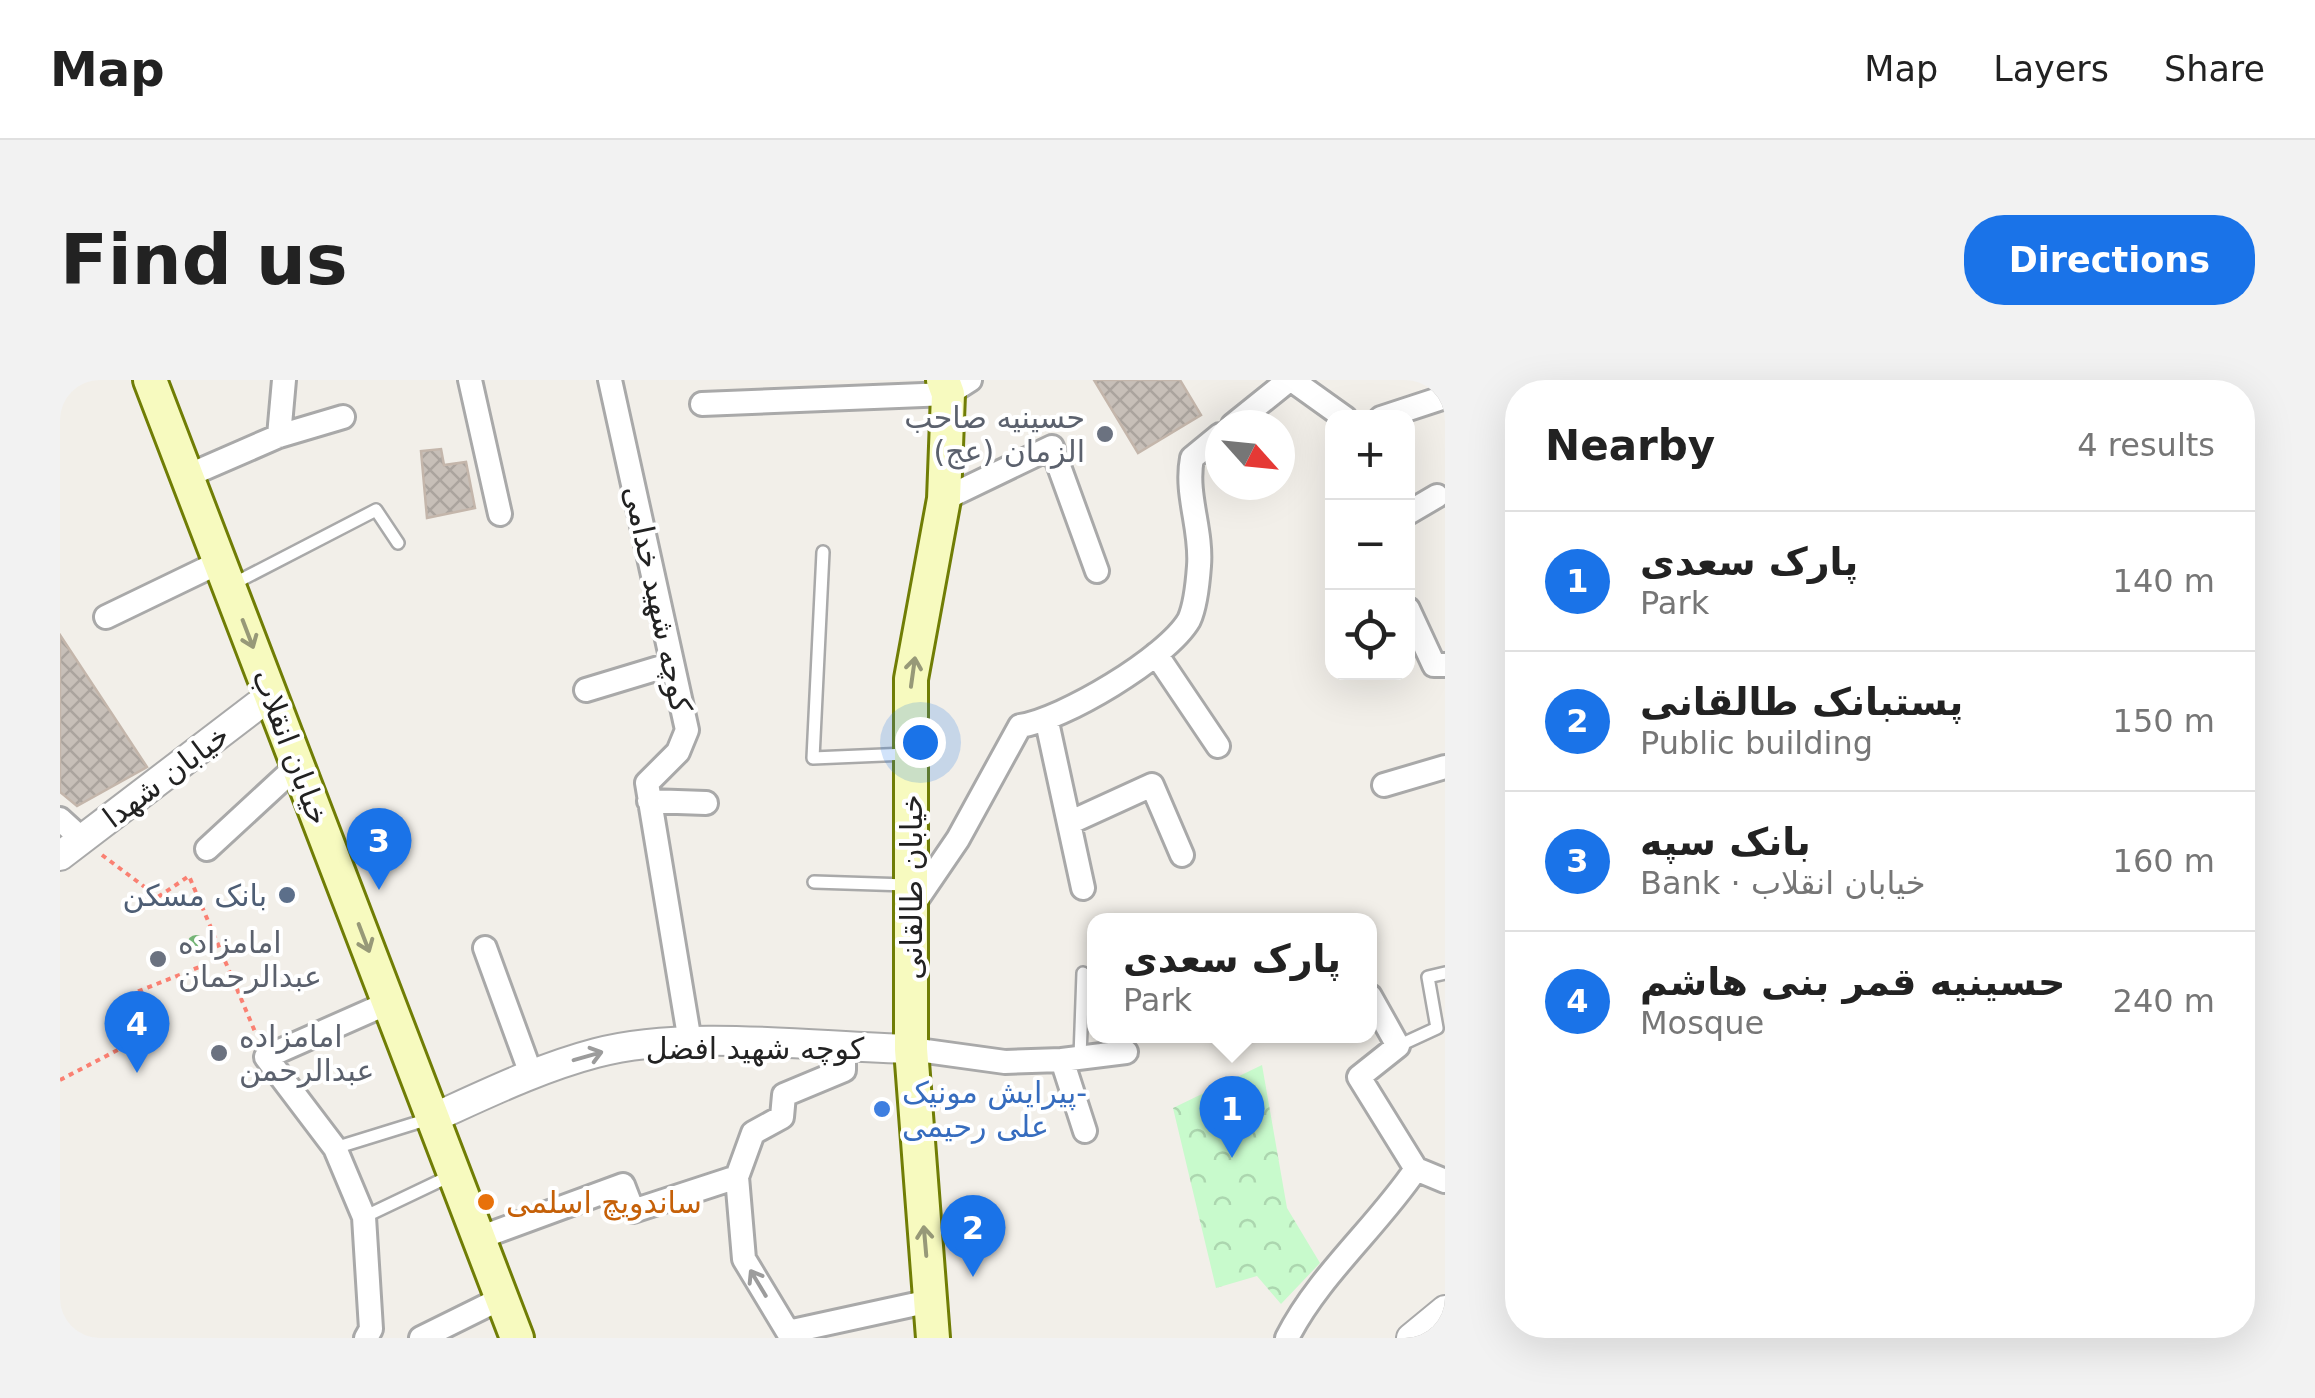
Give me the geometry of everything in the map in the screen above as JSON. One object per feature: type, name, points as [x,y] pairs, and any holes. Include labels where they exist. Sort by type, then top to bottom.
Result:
[{"type":"main road","name":"خیابان انقلاب","points":[[150,380],[517,1338]]},
{"type":"main road","name":"خیابان طالقانی","points":[[933,1338],[910,1050],[911,680],[944,500],[953,385]]},
{"type":"street","points":[[279,436],[284,380]]},
{"type":"street","points":[[470,380],[500,514]]},
{"type":"street","name":"کوچه شهید خدامی","points":[[610,380],[687,730],[678,752],[646,783],[649,801]]},
{"type":"street","points":[[1252,410],[1291,380],[1334,410]]},
{"type":"street","points":[[702,404],[953,385]]},
{"type":"street","points":[[1407,410],[1445,398]]},
{"type":"street","points":[[187,476],[279,436],[343,418]]},
{"type":"street","points":[[944,500],[1052,446],[1097,572]]},
{"type":"street","points":[[911,897],[958,838],[1020,726],[1047,722],[1156,654],[1189,619],[1200,564],[1188,480],[1192,458],[1205,447]]},
{"type":"street","points":[[1415,510],[1437,496]]},
{"type":"street","points":[[106,616],[225,574]]},
{"type":"street","points":[[1415,624],[1434,665],[1445,665]]},
{"type":"street","points":[[1156,654],[1218,746]]},
{"type":"street","points":[[586,690],[672,664]]},
{"type":"street","name":"خیابان شهدا","points":[[71,848],[271,696]]},
{"type":"street","points":[[1047,722],[1082,888]]},
{"type":"street","points":[[207,849],[298,765]]},
{"type":"street","points":[[1384,784],[1445,767]]},
{"type":"street","points":[[1071,822],[1152,785],[1182,856]]},
{"type":"street","points":[[690,1042],[649,801],[706,803]]},
{"type":"street","points":[[60,819],[71,848]]},
{"type":"street","points":[[485,948],[532,1074]]},
{"type":"street","points":[[366,1338],[371,1329],[364,1218],[336,1148],[266,1057],[388,1003]]},
{"type":"street","points":[[1377,1008],[1398,1046],[1359,1077],[1416,1169],[1445,1182]]},
{"type":"street","name":"کوچه شهید افضل","points":[[432,1118],[532,1074],[600,1051],[690,1042],[910,1050]]},
{"type":"street","points":[[844,1048],[844,1070],[784,1095],[782,1116],[753,1132],[737,1177],[744,1259],[788,1332],[930,1301]]},
{"type":"street","points":[[910,1050],[1005,1062],[1126,1052]]},
{"type":"street","points":[[1071,1059],[1085,1132]]},
{"type":"street","points":[[1287,1338],[1306,1302],[1388,1210],[1416,1169]]},
{"type":"street","points":[[479,1238],[622,1186],[632,1211],[737,1177]]},
{"type":"street","points":[[421,1338],[502,1298]]},
{"type":"street","points":[[1411,1338],[1445,1310]]},
{"type":"lane","points":[[225,574],[376,510],[398,543]]},
{"type":"lane","points":[[823,552],[813,758],[911,754]]},
{"type":"lane","points":[[814,882],[911,897]]},
{"type":"lane","points":[[1071,1059],[1082,972]]},
{"type":"lane","points":[[1398,1046],[1437,1028],[1428,977],[1445,973]]},
{"type":"lane","points":[[336,1148],[432,1118]]},
{"type":"lane","points":[[364,1218],[454,1174]]},
{"type":"path","points":[[71,848],[158,898],[189,876],[266,1057]]},
{"type":"path","points":[[60,1080],[135,1040],[119,999],[222,958]]},
{"type":"green space","points":[[1262,1065],[1287,1208],[1320,1263],[1281,1304],[1257,1276],[1216,1288],[1173,1108]]},
{"type":"building","points":[[1094,380],[1180,380],[1201,415],[1138,453]]},
{"type":"building","points":[[441,449],[444,465],[466,462],[475,508],[427,518],[421,451]]},
{"type":"building","points":[[60,635],[147,767],[77,806],[60,792]]},
{"type":"place","name":"حسینیه صاحب الزمان (عج)","points":[[1105,434]]},
{"type":"place","name":"بانک سپه","points":[[379,890]]},
{"type":"place","name":"بانک مسکن","points":[[287,895]]},
{"type":"place","name":"امامزاده عبدالرحمان","points":[[158,959]]},
{"type":"place","name":"امامزاده عبدالرحمن","points":[[219,1053]]},
{"type":"place","name":"حسینیه قمر بنی هاشم","points":[[137,1073]]},
{"type":"place","name":"پیرایش مونیک- علی رحیمی","points":[[882,1109]]},
{"type":"place","name":"پارک سعدی","points":[[1232,1158]]},
{"type":"place","name":"ساندویچ اسلمی","points":[[486,1202]]},
{"type":"place","name":"پستبانک طالقانی","points":[[973,1277]]}]
